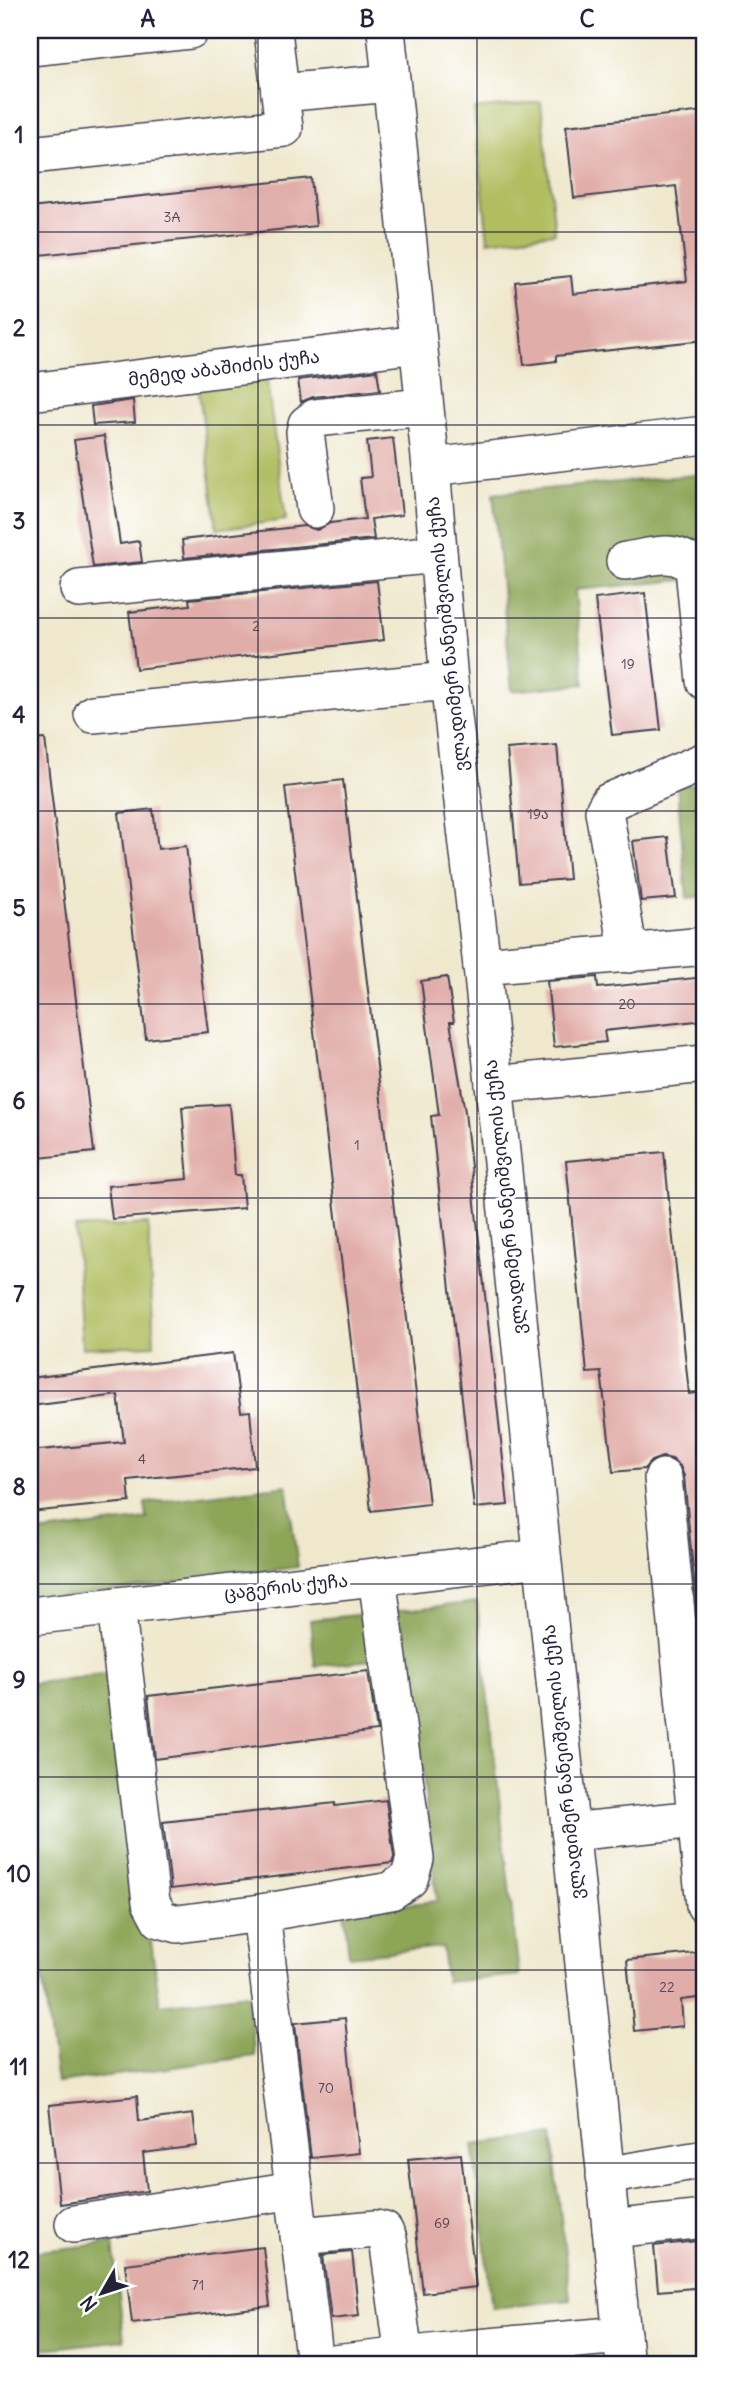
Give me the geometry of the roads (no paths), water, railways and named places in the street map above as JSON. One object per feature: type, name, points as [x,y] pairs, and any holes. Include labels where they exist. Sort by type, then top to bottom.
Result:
[{"type":"street","points":[[30,47],[190,30]]},
{"type":"street","points":[[30,155],[284,128],[273,30]]},
{"type":"street","name":"ვლადიმერ ნანეიშვილის ქუჩა","points":[[386,30],[450,681],[482,966],[623,2350]]},
{"type":"street","points":[[280,93],[391,83]]},
{"type":"street","name":"მემედ აბაშიძის ქუჩა","points":[[30,392],[418,344]]},
{"type":"street","points":[[314,509],[305,432],[307,424],[315,418],[424,407]]},
{"type":"street","points":[[431,467],[705,435]]},
{"type":"street","points":[[79,589],[438,554]]},
{"type":"street","points":[[625,561],[674,554],[686,558],[694,568],[705,681]]},
{"type":"street","points":[[93,714],[450,681]]},
{"type":"street","points":[[629,954],[604,811],[609,802],[705,761]]},
{"type":"street","points":[[482,966],[705,946]]},
{"type":"street","points":[[494,1085],[705,1063]]},
{"type":"street","points":[[663,1478],[696,1716],[697,1819],[705,1905]]},
{"type":"street","name":"ცაგერის ქუჩა","points":[[30,1616],[542,1558]]},
{"type":"street","points":[[116,1606],[152,1902],[160,1919],[178,1924],[391,1891],[409,1880],[415,1859],[377,1577]]},
{"type":"street","points":[[570,1832],[697,1819]]},
{"type":"street","points":[[261,1913],[315,2365]]},
{"type":"street","points":[[605,2176],[705,2159]]},
{"type":"street","points":[[74,2224],[294,2190]]},
{"type":"street","points":[[611,2229],[705,2219]]},
{"type":"street","points":[[299,2236],[376,2229],[384,2231],[388,2239],[404,2356]]},
{"type":"street","points":[[325,2365],[404,2356],[464,2357],[623,2350]]}]
